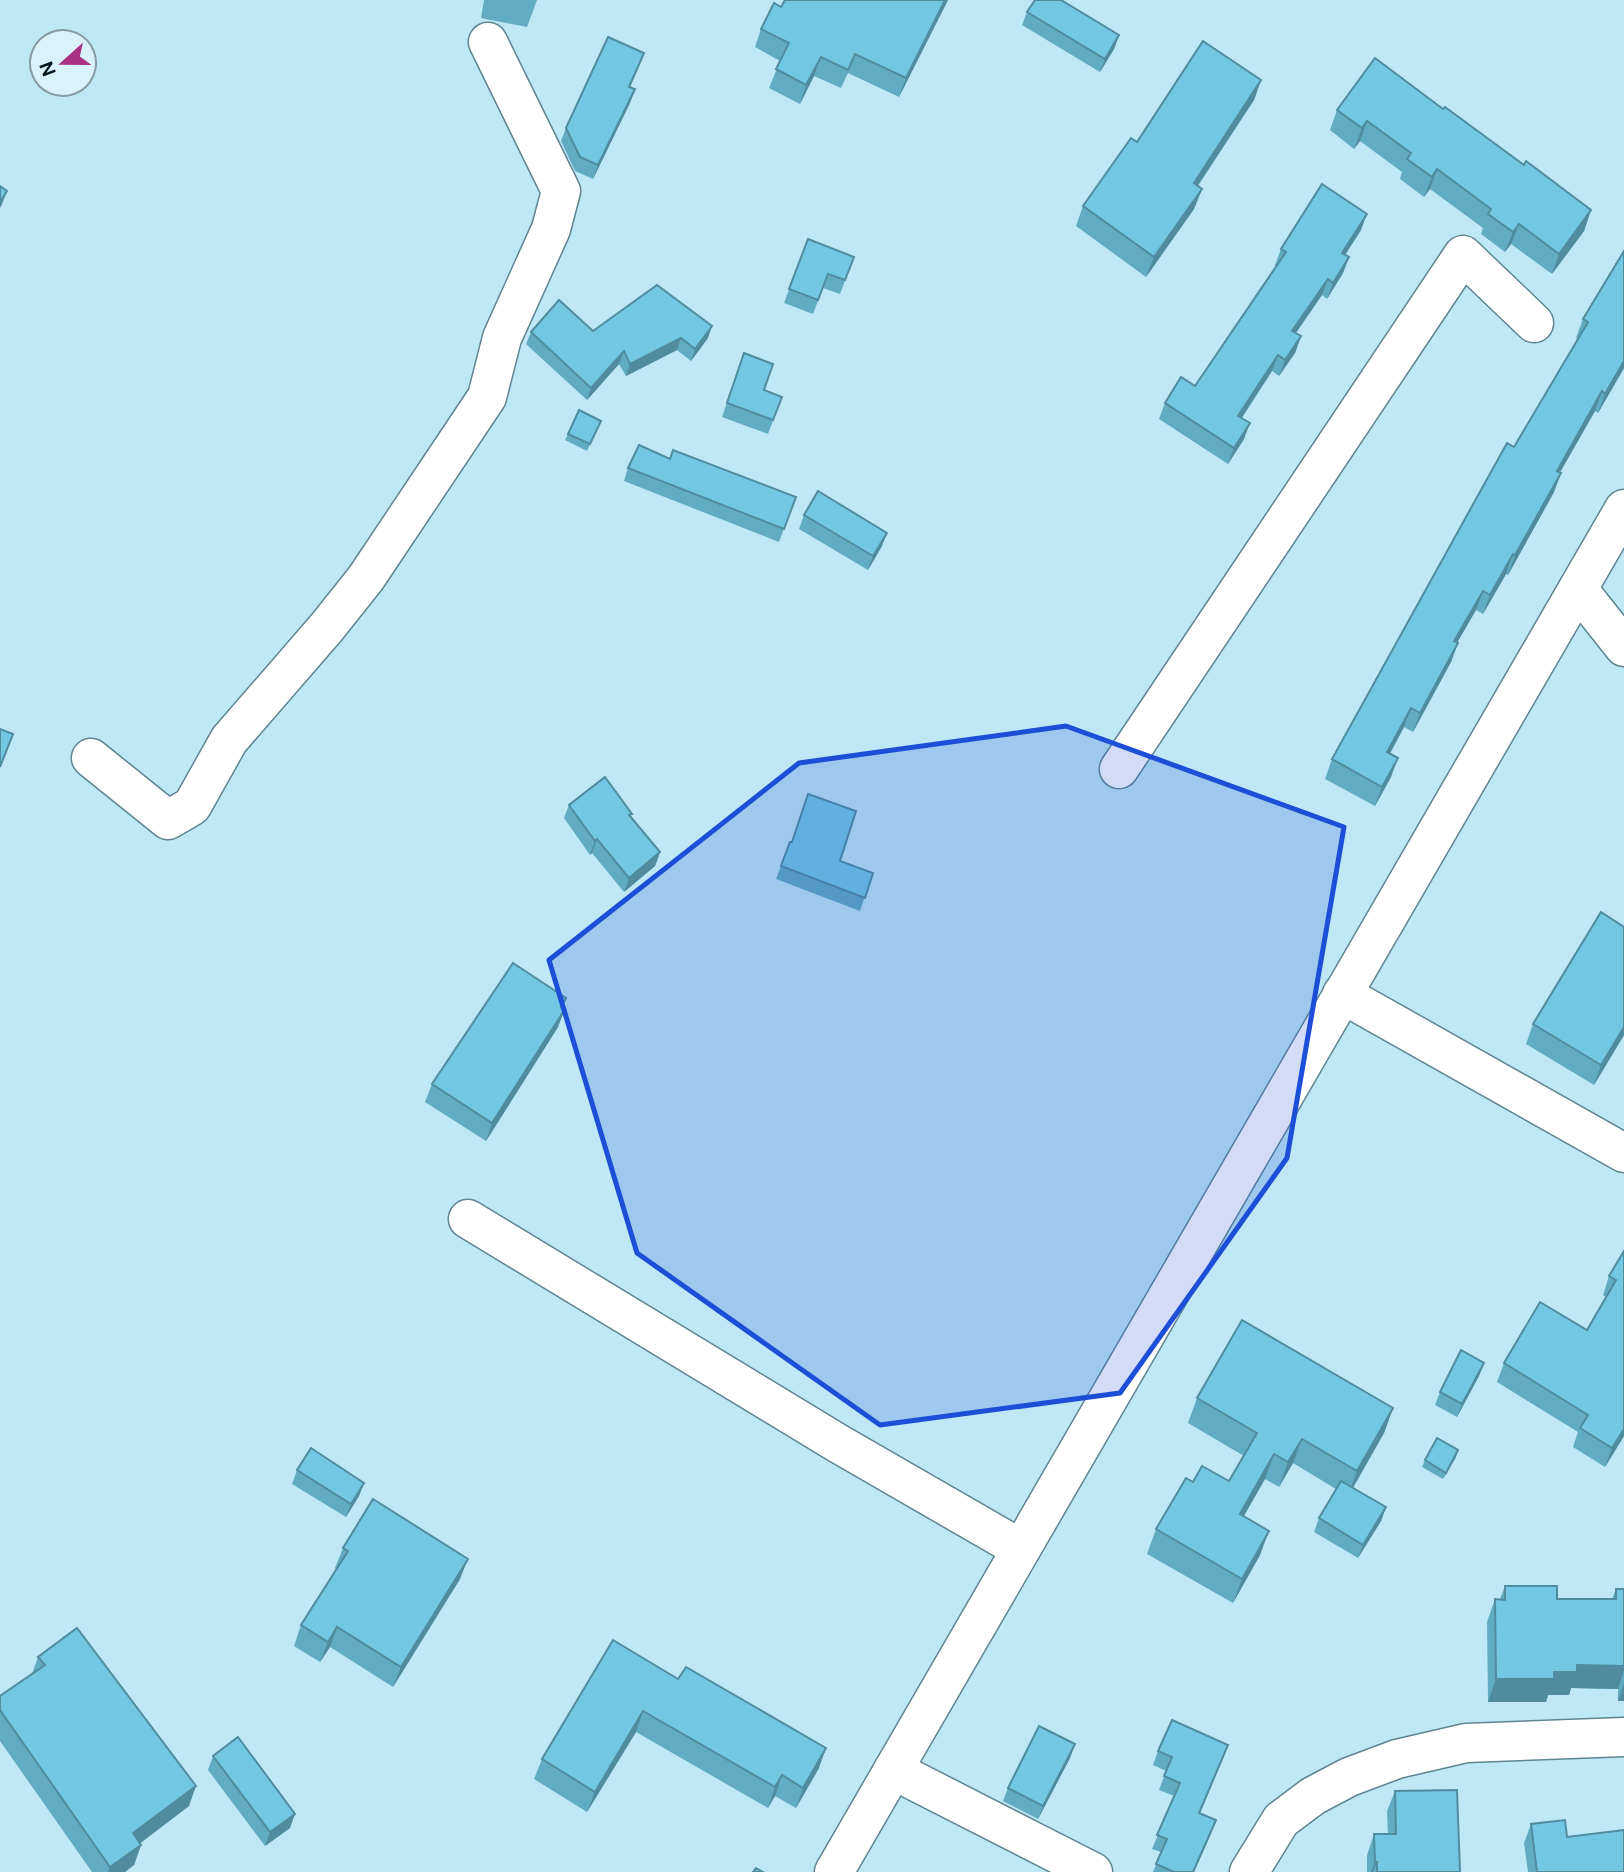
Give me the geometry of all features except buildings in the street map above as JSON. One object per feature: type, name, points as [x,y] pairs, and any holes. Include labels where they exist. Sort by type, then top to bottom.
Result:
[{"type":"street","points":[[91,758],[168,820],[192,806],[229,740],[366,578],[486,397],[502,338],[551,229],[561,191],[488,42]]},
{"type":"street","points":[[1119,769],[1464,255],[1535,323]]},
{"type":"street","points":[[834,1872],[1624,509]]},
{"type":"street","points":[[1578,589],[1624,647]]},
{"type":"street","points":[[1342,995],[1624,1153]]},
{"type":"street","points":[[468,1219],[839,1444],[1021,1549]]},
{"type":"street","points":[[1249,1872],[1281,1821],[1313,1796],[1349,1777],[1397,1759],[1466,1743],[1624,1737]]},
{"type":"street","points":[[892,1770],[1093,1872]]},
{"type":"highlighted area","points":[[1066,726],[1344,827],[1287,1158],[1120,1393],[880,1425],[637,1253],[549,960],[799,763]]}]
